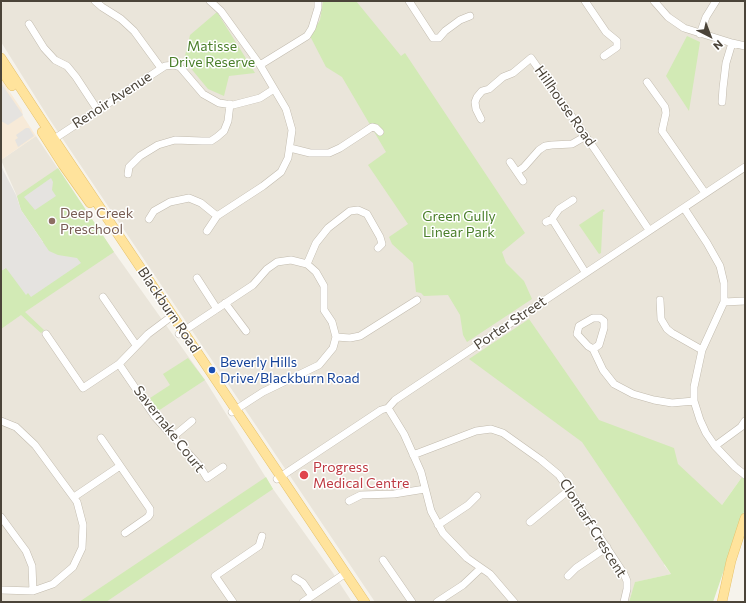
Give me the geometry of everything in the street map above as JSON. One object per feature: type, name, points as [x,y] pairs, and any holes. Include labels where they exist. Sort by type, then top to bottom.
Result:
[{"type":"main road","name":"Blackburn Road","points":[[1,58],[170,317]]},
{"type":"main road","name":"Blackburn Road","points":[[1,70],[67,171],[234,411],[343,575],[359,602]]},
{"type":"main road","points":[[722,602],[733,553],[745,519]]},
{"type":"main road","points":[[727,580],[745,531]]},
{"type":"main road","name":"Blackburn Road","points":[[343,575],[365,602]]},
{"type":"street","points":[[95,1],[121,19],[134,31],[161,68]]},
{"type":"street","points":[[207,231],[217,216],[263,186],[281,172],[288,158],[292,130],[286,109],[260,65],[221,11],[210,1]]},
{"type":"street","points":[[260,65],[307,36],[312,28],[318,8],[318,1]]},
{"type":"street","points":[[409,1],[431,40],[438,38],[460,20],[470,16]]},
{"type":"street","points":[[585,1],[606,32],[617,41],[617,47],[604,56]]},
{"type":"street","points":[[654,1],[668,17],[684,28],[700,34],[745,46]]},
{"type":"street","points":[[700,34],[706,17],[716,1]]},
{"type":"street","points":[[29,24],[44,48],[55,60],[67,66],[76,77],[97,110]]},
{"type":"street","points":[[722,102],[726,63],[732,43]]},
{"type":"street","name":"Hillhouse Road","points":[[480,119],[475,102],[482,91],[488,89],[503,77],[513,73],[531,58],[586,136],[649,230]]},
{"type":"street","name":"Renoir Avenue","points":[[54,139],[165,66],[174,65],[180,67],[204,94],[219,103],[230,104],[260,98],[274,88]]},
{"type":"street","points":[[647,82],[665,107],[666,113],[662,131],[705,194]]},
{"type":"street","points":[[128,174],[129,167],[140,156],[158,145],[175,140],[210,141],[217,137],[224,131],[228,121],[230,104]]},
{"type":"street","points":[[290,148],[310,153],[329,153],[340,148],[372,127],[376,128],[380,132]]},
{"type":"street","points":[[517,172],[545,146],[572,144],[586,136]]},
{"type":"street","points":[[510,162],[523,181]]},
{"type":"street","name":"Porter Street","points":[[279,478],[381,410],[388,408],[395,400],[585,272],[745,167]]},
{"type":"street","points":[[149,219],[154,211],[170,202],[189,198],[201,203],[217,216]]},
{"type":"street","points":[[573,200],[559,209],[549,221],[585,272]]},
{"type":"street","points":[[684,208],[720,266],[724,283],[724,302],[702,350],[694,386],[694,401],[706,433],[715,446],[745,475]]},
{"type":"street","points":[[307,264],[316,243],[328,228],[350,211],[358,210],[367,214],[380,237],[382,244],[378,248]]},
{"type":"street","points":[[181,333],[253,285],[267,268],[277,262],[291,260],[307,264],[316,272],[324,286],[324,310],[332,322],[336,337],[333,348],[319,365],[263,392],[234,411]]},
{"type":"street","points":[[197,278],[217,308]]},
{"type":"street","points":[[103,297],[136,345]]},
{"type":"street","points":[[336,337],[350,338],[360,336],[417,300]]},
{"type":"street","points":[[660,300],[661,319],[667,329],[702,350]]},
{"type":"street","points":[[724,302],[745,301]]},
{"type":"street","points":[[225,303],[246,331]]},
{"type":"street","points":[[46,334],[83,388],[119,364],[136,345],[170,317]]},
{"type":"street","points":[[593,349],[599,345],[604,328],[604,321],[600,318],[593,318],[579,326],[577,334],[588,346],[593,349],[603,370],[614,384],[634,394],[672,404],[694,401]]},
{"type":"street","name":"Savernake Court","points":[[119,364],[155,417],[199,465],[207,478],[223,467]]},
{"type":"street","points":[[388,408],[404,434],[421,472],[431,511],[443,533],[467,558],[490,574],[514,602]]},
{"type":"street","points":[[1,420],[16,427],[35,445],[74,497],[77,502],[83,525],[82,548],[73,567],[53,584],[33,591],[1,590]]},
{"type":"street","points":[[715,446],[741,427],[745,421]]},
{"type":"street","points":[[174,436],[192,422]]},
{"type":"street","name":"Clontarf Crescent","points":[[413,455],[476,431],[491,429],[503,433],[542,460],[559,475],[620,566],[627,581],[627,596],[624,602]]},
{"type":"street","points":[[101,438],[150,509],[148,518],[125,533]]},
{"type":"street","points":[[74,497],[120,466]]},
{"type":"street","points":[[349,501],[361,495],[394,494],[425,489]]},
{"type":"street","points":[[530,522],[569,490]]},
{"type":"street","points":[[438,525],[468,505],[477,496]]},
{"type":"street","points":[[1,516],[26,551],[32,566],[33,591]]},
{"type":"street","points":[[233,602],[215,576],[259,546],[262,536]]},
{"type":"street","points":[[568,576],[576,568],[607,547]]},
{"type":"street","points":[[383,560],[412,602]]},
{"type":"street","points":[[437,602],[463,584],[481,568]]},
{"type":"street","points":[[303,602],[343,575]]},
{"type":"street","points":[[295,578],[303,583],[312,596]]},
{"type":"shaded area","points":[[5,1],[745,1],[745,479],[742,477],[722,505],[664,565],[671,574],[636,582],[629,602],[375,602],[50,120],[1,42],[1,4]]},
{"type":"shaded area","points":[[1,79],[22,110],[23,116],[36,136],[1,160]]},
{"type":"shaded area","points":[[1,83],[23,115],[8,125],[1,121]]},
{"type":"shaded area","points":[[26,128],[29,128],[34,136],[18,147],[15,140],[18,138],[16,135]]},
{"type":"shaded area","points":[[36,136],[114,252],[205,380],[273,489],[352,602],[1,602],[1,271],[43,242],[21,210],[16,194],[1,160]]},
{"type":"shaded area","points":[[1,166],[16,195],[21,210],[49,251],[58,255],[77,258],[81,263],[31,297],[28,293],[26,295],[6,268],[1,271]]},
{"type":"shaded area","points":[[51,178],[53,182],[52,190],[56,196],[35,210],[24,197]]},
{"type":"green space","name":"Green Gully Linear Park","points":[[323,1],[356,1],[401,56],[405,53],[525,233],[502,252],[506,263],[524,281],[532,299],[467,342],[463,335],[460,315],[448,295],[424,296],[421,293],[416,292],[413,263],[392,244],[389,237],[408,224],[368,165],[386,152],[342,77],[326,67],[310,36],[320,20]]},
{"type":"green space","name":"Matisse Drive Reserve","points":[[217,12],[255,73],[229,76],[224,96],[208,89],[184,60],[190,35]]},
{"type":"green space","points":[[687,36],[700,42],[689,111],[666,76]]},
{"type":"green space","points":[[58,168],[114,252],[25,312],[44,330],[41,333],[21,315],[1,329],[1,271],[43,242],[21,210],[17,196]]},
{"type":"green space","points":[[603,209],[605,211],[603,212],[601,253],[599,254],[579,225]]},
{"type":"green space","points":[[529,319],[599,420],[674,448],[678,464],[722,505],[742,477],[745,479],[745,509],[713,602],[629,602],[635,582],[671,574],[582,442],[469,359]]},
{"type":"green space","points":[[188,358],[205,380],[158,411],[150,398],[170,385],[163,374]]},
{"type":"green space","points":[[266,477],[273,489],[106,602],[79,602]]},
{"type":"place","name":"Deep Creek Preschool","points":[[52,221]]},
{"type":"place","name":"Beverly Hills Drive/Blackburn Road","points":[[212,370]]},
{"type":"place","name":"Progress Medical Centre","points":[[304,475]]}]
